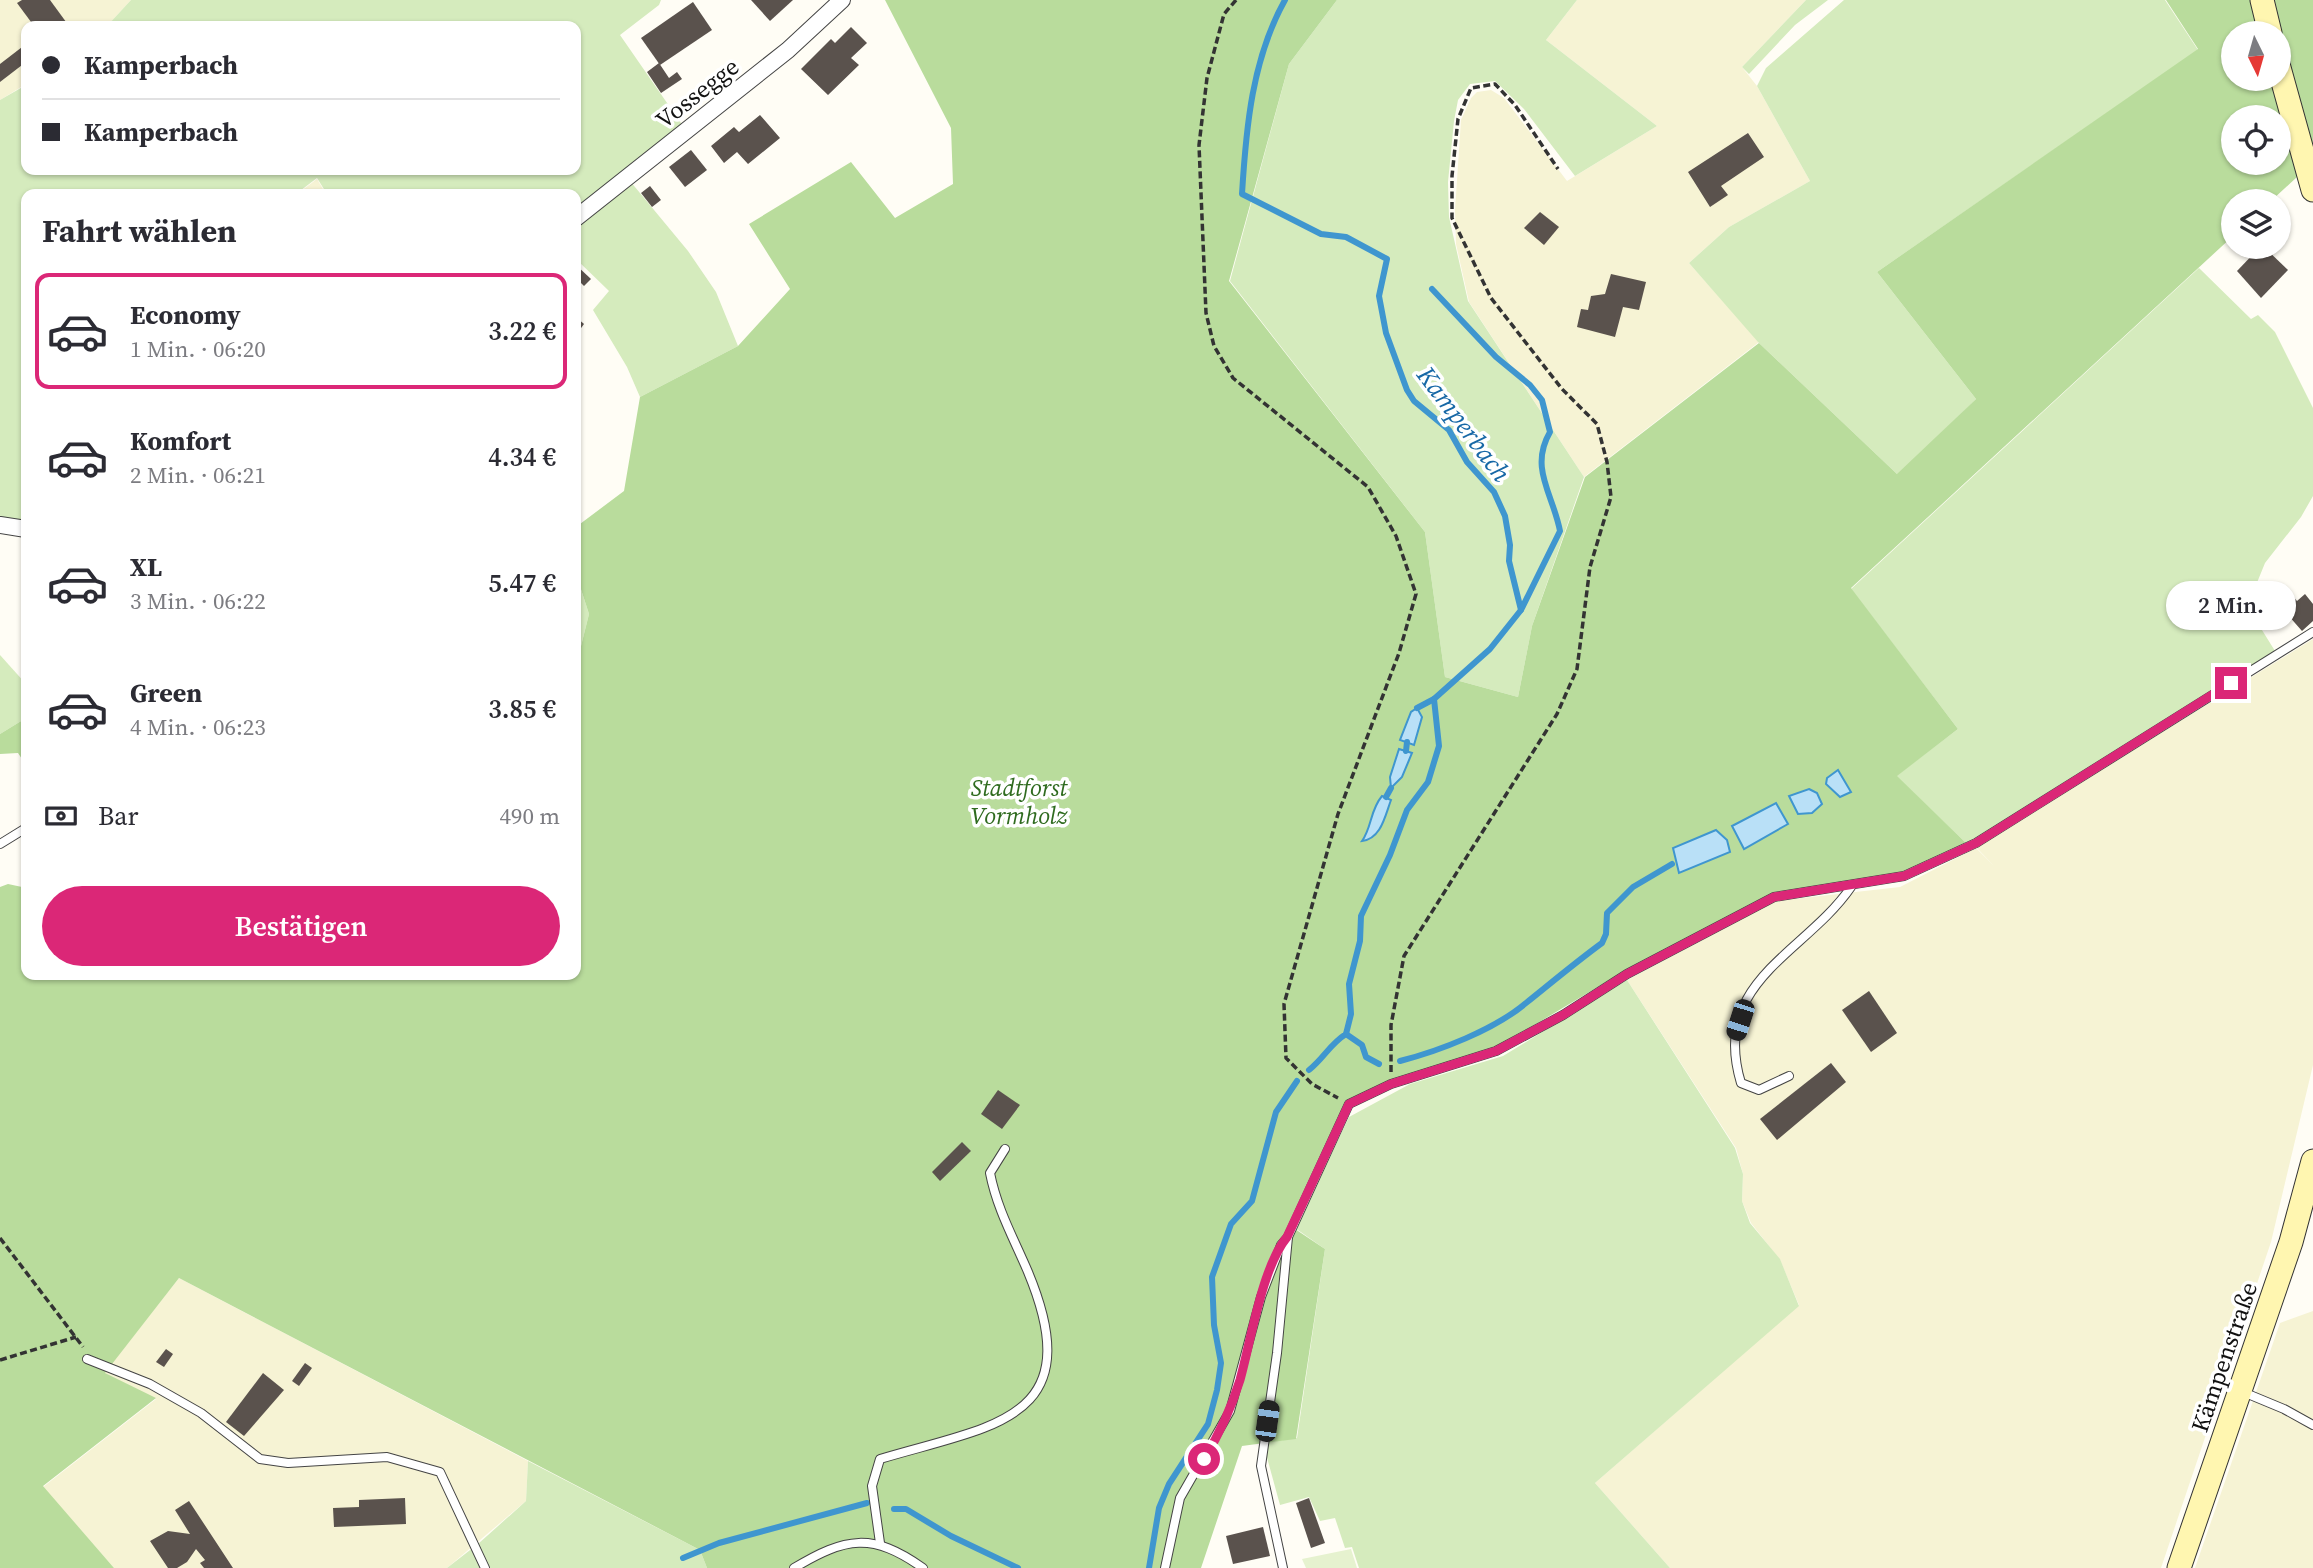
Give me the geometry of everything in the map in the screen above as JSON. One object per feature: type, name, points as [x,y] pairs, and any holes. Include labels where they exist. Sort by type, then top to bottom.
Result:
[{"type":"street","name":"Vossegge","points":[[581,214],[788,50],[842,0]]},
{"type":"street","points":[[2262,0],[2267,21]]},
{"type":"street","points":[[2286,91],[2313,190]]},
{"type":"street","points":[[0,525],[21,528]]},
{"type":"street","name":"Kämpenstraße","points":[[2179,1568],[2291,1242],[2313,1161]]},
{"type":"lane","points":[[1165,1568],[1180,1499],[1230,1411],[1261,1297],[1281,1245],[1349,1104],[1391,1084],[1496,1051],[1563,1015],[1627,974],[1774,897],[1851,887],[1904,876],[1976,843],[2313,632]]},
{"type":"lane","points":[[0,844],[21,831]]},
{"type":"lane","points":[[1789,1076],[1759,1090],[1741,1083],[1734,1061],[1733,1039],[1746,1001],[1776,959],[1835,910],[1851,887]]},
{"type":"lane","points":[[880,1543],[872,1486],[880,1459],[990,1425],[1015,1413],[1039,1390],[1047,1373],[1042,1315],[1029,1273],[996,1202],[990,1173],[1005,1149]]},
{"type":"lane","points":[[1283,1568],[1261,1466],[1277,1353],[1287,1237]]},
{"type":"lane","points":[[87,1359],[150,1384],[201,1413],[260,1459],[288,1463],[387,1457],[440,1472],[485,1568]]},
{"type":"lane","points":[[2240,1391],[2284,1409],[2313,1425]]},
{"type":"lane","points":[[794,1568],[843,1545],[880,1543],[923,1568]]},
{"type":"path","points":[[1236,0],[1224,15],[1207,78],[1199,145],[1206,313],[1214,345],[1233,378],[1368,487],[1396,536],[1416,594],[1398,653],[1339,814],[1284,1004],[1286,1058],[1312,1084],[1349,1104]]},
{"type":"path","points":[[1391,1084],[1391,1025],[1404,956],[1557,714],[1577,668],[1590,567],[1611,498],[1607,462],[1597,424],[1562,389],[1491,298],[1452,218],[1452,176],[1458,119],[1471,88],[1495,84],[1516,105],[1558,169]]},
{"type":"path","points":[[0,1238],[76,1337],[0,1360]]},
{"type":"shaded area","points":[[0,0],[131,0],[112,21],[21,21],[21,87],[0,100]]},
{"type":"shaded area","points":[[1577,0],[1806,0],[1742,67],[1757,86],[1810,181],[1729,227],[1689,263],[1759,342],[1584,477],[1469,302],[1456,244],[1455,210],[1461,120],[1471,98],[1477,92],[1491,90],[1504,98],[1567,181],[1657,126],[1546,40]]},
{"type":"shaded area","points":[[317,179],[323,189],[304,189]]},
{"type":"shaded area","points":[[2313,639],[2313,1065],[2271,1242],[2161,1568],[1670,1568],[1595,1483],[1799,1305],[1780,1260],[1751,1223],[1742,1201],[1743,1174],[1736,1148],[1627,980],[1776,901],[1900,887],[1976,848],[1994,866],[1976,847]]},
{"type":"shaded area","points":[[179,1278],[528,1461],[526,1501],[447,1568],[114,1568],[43,1487],[156,1399],[104,1373]]},
{"type":"shaded area","points":[[2313,1311],[2313,1568],[2195,1568],[2280,1323]]},
{"type":"green space","points":[[131,0],[661,0],[659,5],[620,35],[683,126],[581,206],[581,189],[324,189],[317,178],[303,189],[21,189],[21,524],[0,521],[0,100],[21,88],[21,175],[581,175],[581,21],[112,21]]},
{"type":"green space","name":"Stadtforst Vormholz","points":[[885,0],[1337,0],[1289,64],[1229,281],[1425,532],[1445,677],[1518,697],[1532,626],[1585,477],[1759,343],[1897,474],[1976,399],[1877,272],[2198,49],[2166,0],[2252,0],[2258,21],[2221,21],[2221,91],[2275,91],[2279,105],[2221,105],[2221,175],[2291,175],[2291,153],[2297,177],[2284,189],[2221,189],[2221,247],[1851,588],[1958,729],[1897,776],[1966,843],[1909,871],[1774,893],[1626,970],[1496,1048],[1386,1082],[1345,1103],[1289,1225],[1325,1249],[1296,1439],[1242,1446],[1201,1568],[707,1568],[700,1550],[179,1278],[105,1373],[156,1398],[43,1486],[114,1568],[0,1568],[0,887],[8,884],[21,887],[21,980],[581,980],[581,646],[589,614],[581,589],[581,523],[624,491],[640,397],[738,346],[790,289],[749,224],[851,162],[895,218],[953,184],[951,128]]},
{"type":"green space","points":[[1337,0],[1577,0],[1546,40],[1657,126],[1575,176],[1524,109],[1495,81],[1470,84],[1458,100],[1448,182],[1449,217],[1468,301],[1584,477],[1532,626],[1518,697],[1445,677],[1425,532],[1230,281],[1289,64]]},
{"type":"green space","points":[[1806,0],[1828,0],[1795,25],[1749,74],[1742,67]]},
{"type":"green space","points":[[1844,0],[2165,0],[2198,50],[1877,272],[1976,399],[1898,475],[1758,342],[1689,263],[1729,227],[1810,181],[1757,86],[1766,68]]},
{"type":"green space","points":[[2268,0],[2313,0],[2313,171],[2291,87],[2291,21],[2274,21]]},
{"type":"green space","points":[[630,181],[688,251],[716,292],[738,346],[640,397],[627,367],[593,310],[609,291],[581,264],[581,220]]},
{"type":"green space","points":[[2199,268],[2251,319],[2258,315],[2275,332],[2313,408],[2313,496],[2301,517],[2265,563],[2254,590],[2257,622],[2275,651],[1987,833],[1966,843],[1896,776],[1958,729],[1851,589]]},
{"type":"green space","points":[[581,589],[589,614],[581,646]]},
{"type":"green space","points":[[0,655],[21,678],[21,721],[0,734]]},
{"type":"green space","points":[[21,721],[21,758],[18,753],[0,754],[0,734]]},
{"type":"green space","points":[[1627,980],[1735,1148],[1743,1174],[1742,1201],[1750,1223],[1780,1259],[1799,1306],[1595,1483],[1670,1568],[1359,1568],[1352,1547],[1345,1548],[1335,1518],[1320,1521],[1309,1497],[1280,1505],[1263,1443],[1297,1438],[1325,1249],[1295,1228],[1349,1117],[1410,1084],[1503,1056]]},
{"type":"green space","points":[[528,1461],[700,1550],[707,1568],[488,1568],[478,1544],[526,1501]]},
{"type":"green space","points":[[474,1547],[483,1568],[447,1568]]},
{"type":"green space","points":[[1351,1549],[1357,1568],[1306,1568],[1302,1559]]},
{"type":"water","points":[[1417,708],[1422,717],[1414,745],[1400,740],[1411,712]]},
{"type":"water","points":[[1399,749],[1412,753],[1402,777],[1391,788],[1390,777]]},
{"type":"water","points":[[1838,770],[1851,792],[1840,797],[1826,784],[1827,778]]},
{"type":"water","points":[[1809,789],[1817,793],[1822,804],[1812,813],[1798,814],[1789,796]]},
{"type":"water","points":[[1382,796],[1391,800],[1384,819],[1374,836],[1362,841],[1375,807]]},
{"type":"water","points":[[1776,803],[1788,824],[1744,849],[1732,826]]},
{"type":"water","points":[[1716,830],[1727,840],[1730,852],[1679,873],[1673,848]]},
{"type":"building","points":[[22,0],[50,0],[65,21],[30,21],[17,3]]},
{"type":"building","points":[[751,0],[793,0],[770,21]]},
{"type":"building","points":[[693,2],[712,30],[660,65],[641,38]]},
{"type":"building","points":[[851,27],[867,43],[851,58],[859,65],[828,95],[801,69],[831,39],[835,43]]},
{"type":"building","points":[[21,48],[21,66],[0,82],[0,64]]},
{"type":"building","points":[[659,63],[669,78],[677,72],[682,79],[661,93],[647,72]]},
{"type":"building","points":[[760,115],[780,138],[748,164],[737,152],[724,163],[711,146],[734,127],[739,132]]},
{"type":"building","points":[[1748,133],[1764,157],[1721,186],[1728,195],[1710,207],[1688,172]]},
{"type":"building","points":[[691,150],[707,170],[685,187],[669,167]]},
{"type":"building","points":[[650,186],[661,200],[652,207],[641,193]]},
{"type":"building","points":[[1540,212],[1559,227],[1544,245],[1524,228]]},
{"type":"building","points":[[2248,259],[2277,259],[2288,270],[2261,298],[2237,271]]},
{"type":"building","points":[[581,270],[591,279],[584,286],[581,283]]},
{"type":"building","points":[[1611,274],[1646,282],[1639,310],[1623,307],[1615,337],[1577,327],[1581,309],[1588,310],[1591,296],[1605,294]]},
{"type":"building","points":[[2290,593],[2297,601],[2305,594],[2313,604],[2313,621],[2302,631],[2280,606],[2276,606]]},
{"type":"building","points":[[1869,991],[1897,1033],[1871,1052],[1842,1010]]},
{"type":"building","points":[[1831,1063],[1846,1082],[1777,1140],[1760,1119]]},
{"type":"building","points":[[998,1090],[1020,1105],[1002,1129],[981,1114]]},
{"type":"building","points":[[962,1142],[971,1151],[940,1181],[932,1172]]},
{"type":"building","points":[[166,1349],[173,1354],[164,1367],[156,1362]]},
{"type":"building","points":[[305,1363],[312,1368],[299,1386],[292,1381]]},
{"type":"building","points":[[263,1373],[284,1390],[244,1436],[226,1422]]},
{"type":"building","points":[[405,1498],[406,1524],[334,1527],[333,1508],[359,1507],[359,1500]]},
{"type":"building","points":[[1309,1498],[1325,1543],[1311,1548],[1296,1503]]},
{"type":"building","points":[[189,1501],[233,1568],[204,1568],[200,1563],[205,1560],[196,1549],[187,1562],[177,1568],[168,1568],[150,1541],[168,1531],[190,1534],[175,1510]]},
{"type":"building","points":[[1263,1527],[1270,1556],[1233,1564],[1226,1536]]},
{"type":"waterway","name":"Kamperbach","points":[[1285,0],[1265,46],[1258,70],[1249,119],[1242,194],[1321,234],[1346,237],[1387,259],[1379,296],[1386,333],[1407,390],[1414,401],[1449,430],[1467,462],[1494,492],[1505,516],[1510,545],[1509,561],[1521,610],[1490,649],[1434,699],[1439,746],[1428,782],[1407,810],[1390,855],[1361,916],[1360,941],[1349,984],[1351,1014],[1346,1034],[1309,1070]]},
{"type":"waterway","points":[[1432,289],[1496,357],[1530,385],[1542,400],[1550,432],[1544,445],[1542,469],[1560,531],[1521,610]]},
{"type":"waterway","points":[[1417,708],[1434,699]]},
{"type":"waterway","points":[[1406,751],[1407,742]]},
{"type":"waterway","points":[[1386,797],[1391,788]]},
{"type":"waterway","points":[[1400,1061],[1466,1038],[1513,1013],[1602,943],[1606,934],[1607,913],[1633,887],[1672,864]]},
{"type":"waterway","points":[[1346,1034],[1362,1045],[1366,1057],[1379,1064]]},
{"type":"waterway","name":"Kamperbach","points":[[1149,1568],[1159,1508],[1169,1484],[1208,1424],[1217,1390],[1221,1363],[1214,1325],[1212,1277],[1231,1224],[1252,1201],[1276,1112],[1297,1081]]},
{"type":"waterway","points":[[683,1558],[719,1543],[867,1503]]},
{"type":"waterway","points":[[894,1509],[906,1509],[951,1536],[1018,1568]]},
{"type":"route","points":[[1204,1459],[1230,1411],[1261,1297],[1281,1245],[1349,1104],[1391,1084],[1466,1063],[1496,1051],[1563,1015],[1627,974],[1774,897],[1851,887],[1904,876],[1976,843],[2231,683]]}]
